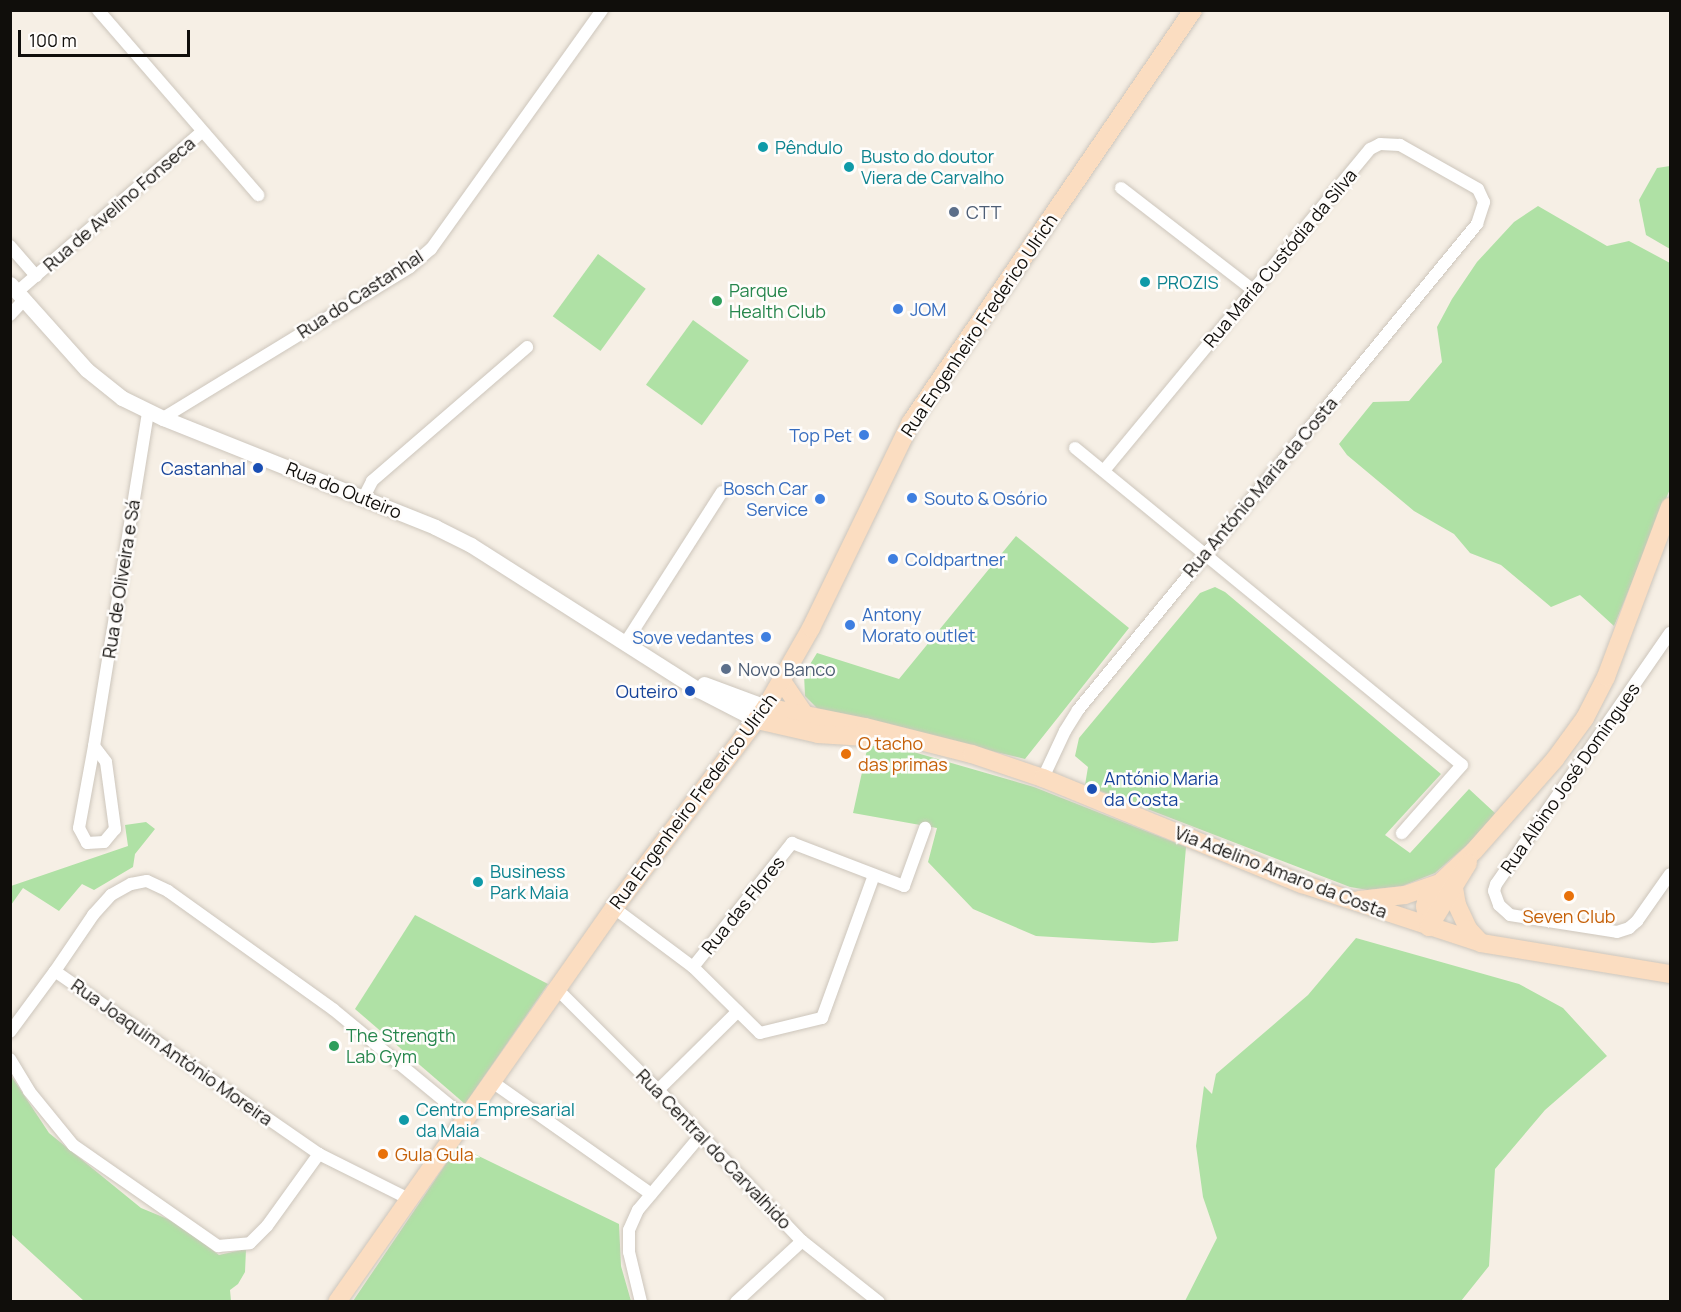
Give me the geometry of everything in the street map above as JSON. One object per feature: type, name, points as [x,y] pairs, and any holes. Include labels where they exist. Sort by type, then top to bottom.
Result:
[{"type":"main road","name":"Rua Engenheiro Frederico Ulrich","points":[[337,1302],[556,988],[762,714],[811,628],[911,422],[1193,10]]},
{"type":"main road","points":[[1429,927],[1425,906],[1428,894],[1446,886],[1555,759],[1585,718],[1606,677],[1637,590],[1671,507]]},
{"type":"main road","points":[[1657,545],[1671,527]]},
{"type":"main road","points":[[782,681],[805,715]]},
{"type":"main road","name":"Via Adelino Amaro da Costa","points":[[762,714],[818,734],[901,738]]},
{"type":"main road","name":"Via Adelino Amaro da Costa","points":[[762,714],[805,715],[972,754],[1043,778],[1261,868],[1346,900],[1481,943],[1671,974]]},
{"type":"main road","points":[[1346,900],[1372,900],[1446,886]]},
{"type":"main road","points":[[1446,886],[1468,929],[1481,943]]},
{"type":"street","points":[[98,10],[258,195]]},
{"type":"street","name":"Rua do Castanhal","points":[[163,418],[410,267],[431,249],[602,10]]},
{"type":"street","name":"Rua de Avelino Fonseca","points":[[36,276],[202,132]]},
{"type":"street","name":"Rua Maria Custódia da Silva","points":[[1104,471],[1364,155],[1380,144],[1391,143],[1410,151],[1478,189],[1484,202]]},
{"type":"street","points":[[1121,188],[1253,290]]},
{"type":"street","name":"Rua António Maria da Costa","points":[[1043,778],[1065,731],[1078,710],[1477,224],[1484,202]]},
{"type":"street","points":[[10,246],[36,276],[17,292],[10,315]]},
{"type":"street","name":"Rua do Outeiro","points":[[17,292],[87,370],[110,390],[163,418],[435,526],[471,545],[699,690],[762,714]]},
{"type":"street","points":[[364,497],[372,481],[527,347]]},
{"type":"street","name":"Rua de Oliveira e Sá","points":[[94,746],[106,762],[116,829],[104,842],[87,843],[79,828],[148,411]]},
{"type":"street","points":[[1075,448],[1462,765],[1402,833]]},
{"type":"street","points":[[626,642],[722,492]]},
{"type":"street","name":"Rua Albino José Domingues","points":[[1671,633],[1496,884],[1494,891],[1499,905],[1510,915],[1617,932],[1629,928],[1637,921],[1671,874]]},
{"type":"street","points":[[614,908],[693,967],[760,1033],[822,1018],[874,875],[904,886],[925,828]]},
{"type":"street","name":"Rua das Flores","points":[[693,967],[792,843],[874,875]]},
{"type":"street","name":"Rua Joaquim António Moreira","points":[[409,1198],[320,1154],[54,971],[93,915],[111,895],[131,884],[147,881],[168,891],[334,1010],[465,1118]]},
{"type":"street","points":[[10,1032],[54,971]]},
{"type":"street","name":"Rua Central do Carvalhido","points":[[556,988],[658,1090],[802,1241],[879,1302]]},
{"type":"street","points":[[658,1090],[738,1011]]},
{"type":"street","points":[[10,1059],[29,1091],[73,1144],[218,1246],[250,1243],[267,1226],[320,1154]]},
{"type":"street","points":[[491,1081],[651,1194]]},
{"type":"street","points":[[641,1302],[629,1252],[629,1230],[638,1210],[700,1135]]},
{"type":"street","points":[[736,1302],[802,1241]]},
{"type":"green space","points":[[1670,166],[1670,249],[1646,235],[1639,200],[1657,168]]},
{"type":"green space","points":[[1538,206],[1607,246],[1629,241],[1670,263],[1670,489],[1614,626],[1580,595],[1551,607],[1501,565],[1470,553],[1454,534],[1414,511],[1347,455],[1339,444],[1373,402],[1409,401],[1442,362],[1437,327],[1452,299],[1477,262],[1514,222]]},
{"type":"green space","points":[[598,254],[646,289],[600,351],[553,316]]},
{"type":"green space","points":[[693,320],[749,361],[702,425],[646,385]]},
{"type":"green space","points":[[1016,536],[1129,628],[1025,759],[819,710],[805,696],[804,674],[817,653],[899,679]]},
{"type":"green space","points":[[1215,587],[1225,592],[1441,774],[1385,835],[1410,853],[1469,789],[1496,814],[1468,844],[1435,873],[1402,886],[1368,890],[1350,887],[1085,785],[1088,767],[1075,756],[1079,738],[1200,593]]},
{"type":"green space","points":[[868,745],[917,753],[1034,787],[1186,847],[1178,941],[1153,943],[1036,936],[973,909],[928,862],[937,828],[853,813]]},
{"type":"green space","points":[[146,822],[155,829],[135,854],[133,867],[94,890],[82,884],[59,911],[23,888],[11,905],[11,886],[128,846],[125,825]]},
{"type":"green space","points":[[415,915],[548,984],[465,1104],[355,1009]]},
{"type":"green space","points":[[1356,938],[1519,984],[1563,1008],[1607,1056],[1545,1110],[1495,1169],[1489,1266],[1461,1301],[1185,1301],[1217,1238],[1203,1197],[1196,1146],[1204,1086],[1212,1094],[1216,1074],[1308,995]]},
{"type":"green space","points":[[10,1074],[49,1133],[141,1208],[175,1222],[219,1255],[246,1249],[245,1272],[238,1284],[230,1290],[231,1301],[84,1301],[11,1234]]},
{"type":"green space","points":[[458,1146],[619,1224],[621,1266],[631,1301],[353,1301]]},
{"type":"place","name":"Pêndulo","points":[[763,147]]},
{"type":"place","name":"Busto do doutor Viera de Carvalho","points":[[849,167]]},
{"type":"place","name":"CTT","points":[[954,212]]},
{"type":"place","name":"PROZIS","points":[[1145,282]]},
{"type":"place","name":"Parque Health Club","points":[[717,301]]},
{"type":"place","name":"JOM","points":[[898,309]]},
{"type":"place","name":"Top Pet","points":[[864,435]]},
{"type":"place","name":"Castanhal","points":[[258,468]]},
{"type":"place","name":"Souto & Osório","points":[[912,498]]},
{"type":"place","name":"Bosch Car Service","points":[[820,499]]},
{"type":"place","name":"Coldpartner","points":[[893,559]]},
{"type":"place","name":"Antony Morato outlet","points":[[850,625]]},
{"type":"place","name":"Sove vedantes","points":[[766,637]]},
{"type":"place","name":"Novo Banco","points":[[726,669]]},
{"type":"place","name":"Outeiro","points":[[690,691]]},
{"type":"place","name":"O tacho das primas","points":[[846,754]]},
{"type":"place","name":"António Maria da Costa","points":[[1092,789]]},
{"type":"place","name":"Business Park Maia","points":[[478,882]]},
{"type":"place","name":"Seven Club","points":[[1569,896]]},
{"type":"place","name":"The Strength Lab Gym","points":[[334,1046]]},
{"type":"place","name":"Centro Empresarial da Maia","points":[[404,1120]]},
{"type":"place","name":"Gula Gula","points":[[383,1154]]}]
